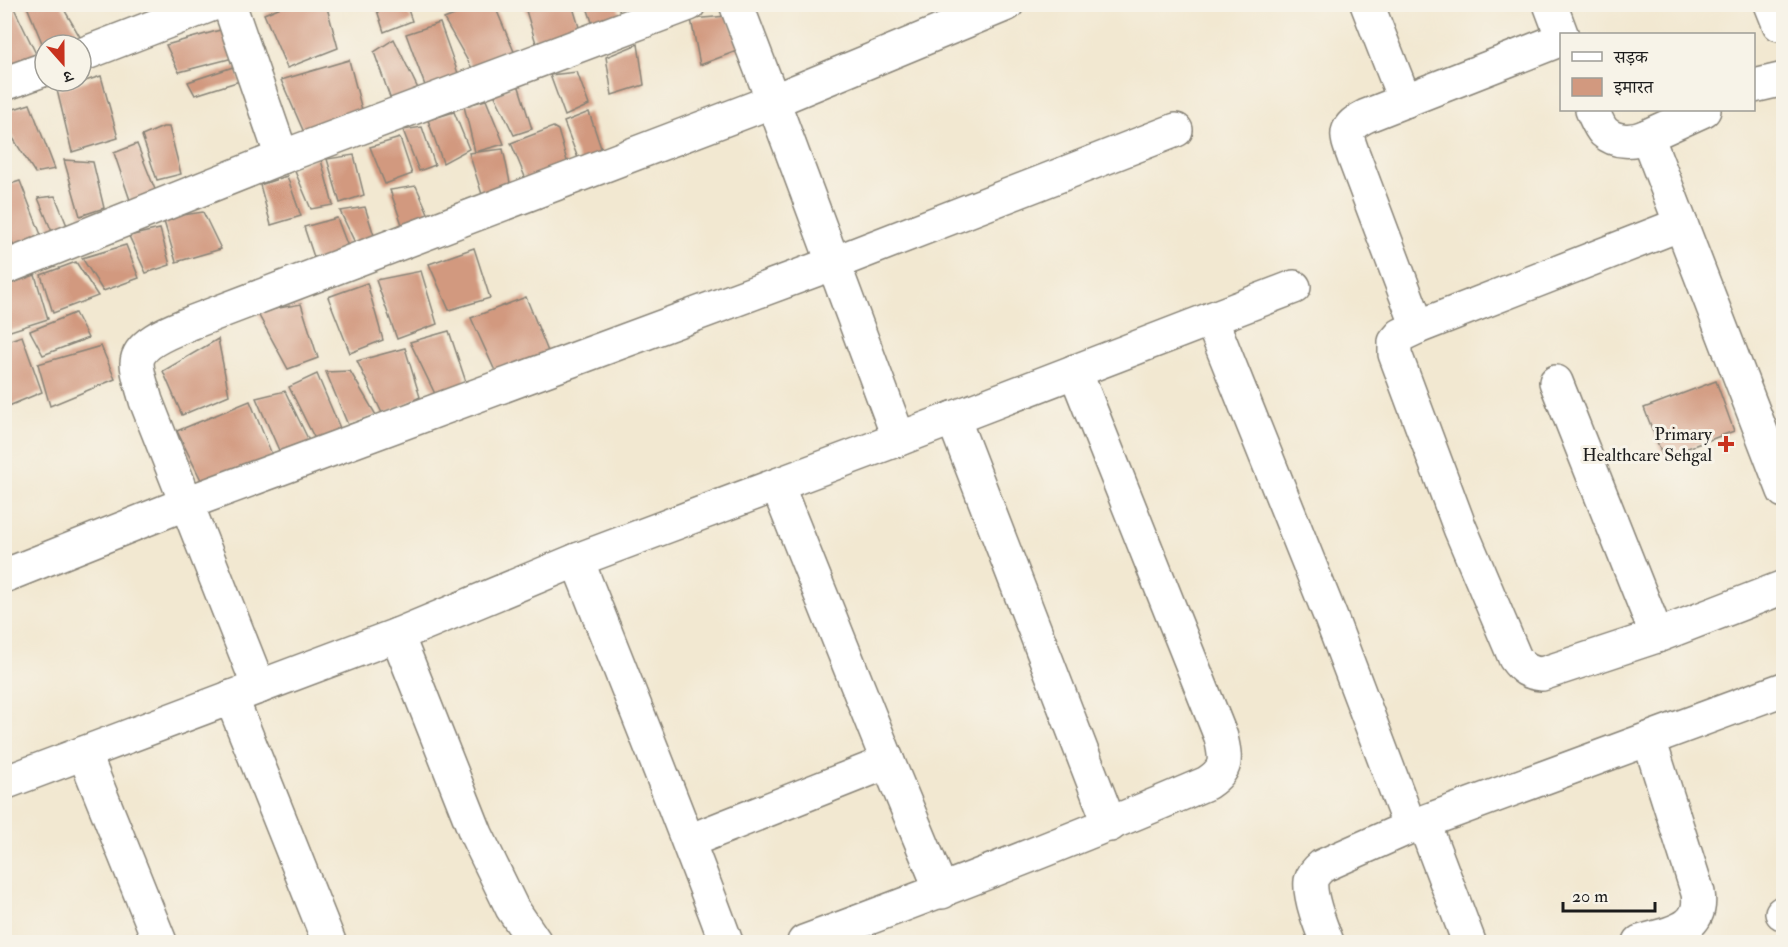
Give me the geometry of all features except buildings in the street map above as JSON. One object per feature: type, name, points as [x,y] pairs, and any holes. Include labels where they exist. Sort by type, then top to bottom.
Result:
[{"type":"street","points":[[93,50],[213,4]]},
{"type":"street","points":[[229,4],[282,157]]},
{"type":"street","points":[[4,267],[282,157],[689,4]]},
{"type":"street","points":[[736,4],[899,439]]},
{"type":"street","points":[[329,942],[245,692],[187,503],[146,400],[137,362],[142,351],[154,339],[193,322],[773,101],[1007,4]]},
{"type":"street","points":[[1367,4],[1404,101]]},
{"type":"street","points":[[1551,5],[1561,33]]},
{"type":"street","points":[[1418,327],[1348,140],[1349,128],[1353,122],[1560,38]]},
{"type":"street","points":[[4,84],[33,73]]},
{"type":"street","points":[[1755,86],[1784,79]]},
{"type":"street","points":[[1593,111],[1604,132],[1619,139],[1635,142],[1702,111]]},
{"type":"street","points":[[4,576],[187,503],[834,263],[1176,130]]},
{"type":"street","points":[[1647,136],[1784,491]]},
{"type":"street","points":[[1681,224],[1418,327],[1401,335],[1395,342],[1395,354],[1460,528],[1515,658],[1523,669],[1533,674],[1542,674],[1657,636],[1784,587]]},
{"type":"street","points":[[4,783],[397,635],[577,560],[777,486],[1294,287]]},
{"type":"street","points":[[1211,319],[1331,618],[1417,825],[1469,942]]},
{"type":"street","points":[[804,942],[1110,825],[1207,783],[1224,767],[1225,753],[1221,737],[1075,371]]},
{"type":"street","points":[[1556,382],[1657,636]]},
{"type":"street","points":[[953,418],[1110,825]]},
{"type":"street","points":[[777,486],[942,891]]},
{"type":"street","points":[[577,560],[689,842],[726,942]]},
{"type":"street","points":[[397,635],[476,834],[512,908],[535,942]]},
{"type":"street","points":[[1327,942],[1311,893],[1314,873],[1322,866],[1417,825],[1784,689]]},
{"type":"street","points":[[1640,942],[1688,927],[1697,915],[1700,903],[1649,739]]},
{"type":"street","points":[[84,753],[160,942]]},
{"type":"street","points":[[689,842],[888,762]]},
{"type":"place","name":"Primary Healthcare Sehgal","points":[[1726,444]]}]
